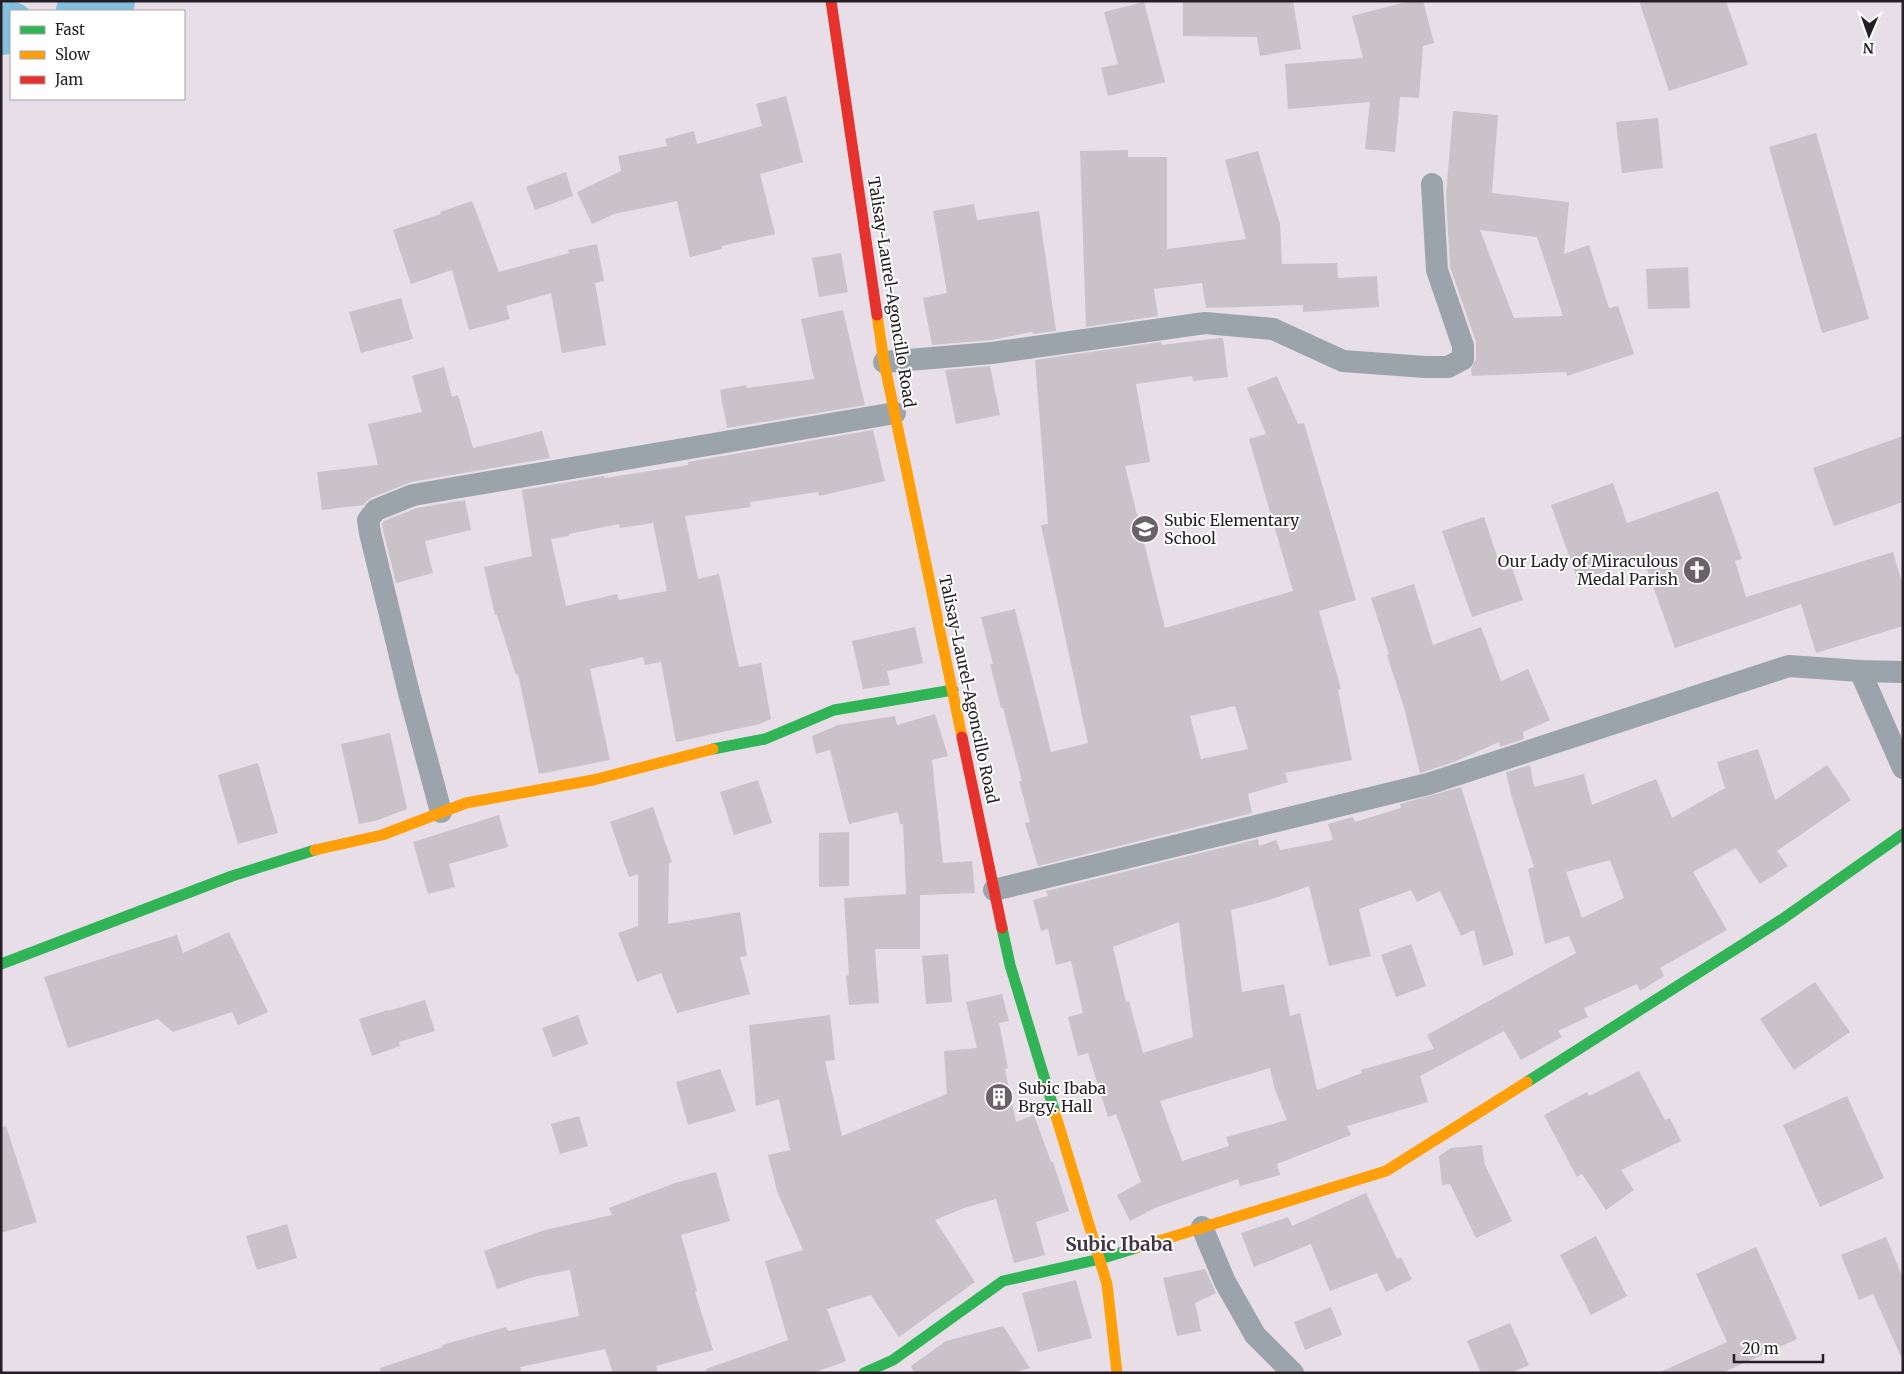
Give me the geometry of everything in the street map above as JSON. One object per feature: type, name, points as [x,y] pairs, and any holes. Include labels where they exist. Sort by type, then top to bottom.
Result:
[{"type":"street","name":"Talisay-Laurel-Agoncillo Road","points":[[831,4],[884,362],[994,890],[1010,965],[1107,1284],[1117,1373]]},
{"type":"street","points":[[884,362],[992,353],[1205,323],[1273,329],[1342,361],[1448,367],[1463,359],[1463,346],[1437,270],[1432,184]]},
{"type":"street","points":[[441,812],[409,693],[370,533],[368,520],[376,510],[413,495],[895,413]]},
{"type":"street","points":[[994,890],[1428,784],[1790,666],[1903,672]]},
{"type":"street","points":[[1860,671],[1903,768]]},
{"type":"street","points":[[1,964],[232,876],[301,853],[382,835],[466,803],[593,780],[705,751],[765,739],[834,710],[953,690]]},
{"type":"street","points":[[864,1373],[893,1360],[1003,1281],[1100,1259],[1386,1172],[1781,920],[1903,834]]},
{"type":"street","points":[[1202,1227],[1225,1282],[1255,1335],[1293,1373]]},
{"type":"building","points":[[1183,1],[1293,1],[1301,49],[1260,56],[1257,37],[1183,36]]},
{"type":"building","points":[[1410,1],[1423,1],[1434,43],[1423,46],[1419,98],[1400,97],[1395,152],[1365,149],[1370,102],[1288,109],[1285,64],[1363,58],[1352,16]]},
{"type":"building","points":[[1639,1],[1726,1],[1748,65],[1669,91]]},
{"type":"building","points":[[1144,2],[1165,82],[1108,96],[1101,68],[1118,64],[1104,12]]},
{"type":"building","points":[[786,96],[803,162],[760,174],[775,234],[722,246],[722,249],[690,257],[677,201],[614,214],[592,224],[577,192],[621,171],[618,156],[667,146],[665,139],[694,131],[697,144],[762,126],[756,104]]},
{"type":"building","points":[[1453,111],[1498,115],[1492,193],[1569,202],[1564,254],[1589,245],[1609,308],[1618,306],[1634,354],[1567,376],[1566,372],[1472,376],[1471,369],[1476,359],[1476,342],[1450,267],[1446,196]],"holes":[[[1480,230],[1537,237],[1563,316],[1514,318]]]},
{"type":"building","points":[[1658,118],[1663,168],[1622,173],[1616,122]]},
{"type":"building","points":[[1816,133],[1869,319],[1822,333],[1769,147]]},
{"type":"building","points":[[1128,150],[1128,157],[1167,157],[1167,249],[1246,239],[1225,160],[1258,151],[1280,224],[1282,264],[1337,263],[1338,278],[1377,276],[1379,307],[1303,312],[1303,305],[1206,308],[1202,283],[1154,289],[1158,316],[1086,327],[1080,151]]},
{"type":"building","points":[[566,172],[573,196],[535,210],[526,187]]},
{"type":"building","points":[[472,201],[499,272],[569,253],[568,250],[597,244],[604,281],[595,283],[606,345],[562,353],[551,293],[506,306],[510,319],[469,330],[452,270],[411,284],[393,230],[441,214],[440,212]]},
{"type":"building","points":[[974,204],[977,220],[1039,211],[1056,331],[1033,334],[1032,332],[991,340],[932,345],[923,298],[947,293],[933,211]]},
{"type":"building","points":[[841,253],[848,292],[819,297],[812,258]]},
{"type":"building","points":[[1688,267],[1690,308],[1648,309],[1646,269]]},
{"type":"building","points":[[401,298],[413,339],[361,353],[349,312]]},
{"type":"building","points":[[843,310],[865,405],[727,428],[720,390],[746,385],[747,388],[814,379],[801,319]]},
{"type":"building","points":[[1223,338],[1228,377],[1193,381],[1192,376],[1136,384],[1150,462],[1125,466],[1165,628],[1293,591],[1249,439],[1266,434],[1247,388],[1277,376],[1298,424],[1304,423],[1356,600],[1319,611],[1341,689],[1338,690],[1352,760],[1285,773],[1288,782],[1248,794],[1252,813],[1038,866],[1025,823],[1030,822],[1019,781],[1022,781],[990,664],[993,664],[981,617],[1015,609],[1051,752],[1088,743],[1041,525],[1048,524],[1035,360],[1161,342],[1162,345]],"holes":[[[1235,706],[1248,749],[1201,759],[1190,716]]]},
{"type":"building","points":[[990,366],[1000,415],[956,424],[945,370]]},
{"type":"building","points":[[444,367],[452,397],[458,395],[473,448],[542,431],[550,458],[411,482],[371,498],[363,505],[322,510],[317,472],[378,465],[368,424],[422,412],[412,376]]},
{"type":"building","points":[[873,430],[885,481],[819,496],[818,492],[750,502],[751,507],[685,516],[698,579],[719,574],[739,667],[761,663],[771,719],[760,724],[676,742],[661,662],[645,665],[643,657],[590,669],[610,760],[539,774],[518,674],[516,675],[497,615],[495,615],[484,567],[532,556],[522,490],[604,476],[605,478],[688,465],[688,462]],"holes":[[[653,523],[667,591],[619,600],[617,594],[566,606],[551,539],[619,524],[620,528]]]},
{"type":"building","points":[[1903,436],[1903,502],[1834,526],[1813,468]]},
{"type":"building","points":[[1613,483],[1627,523],[1718,491],[1742,559],[1735,561],[1746,597],[1893,552],[1903,586],[1903,626],[1816,653],[1801,604],[1675,648],[1643,558],[1578,581],[1551,505]]},
{"type":"building","points":[[465,500],[471,530],[425,541],[433,573],[396,583],[383,530],[382,524],[384,521],[417,508]]},
{"type":"building","points":[[1484,517],[1502,571],[1512,568],[1523,600],[1472,617],[1442,531]]},
{"type":"building","points":[[1414,584],[1433,645],[1481,627],[1501,681],[1528,669],[1550,720],[1523,732],[1524,739],[1500,747],[1499,742],[1454,762],[1420,773],[1405,711],[1371,598]]},
{"type":"building","points":[[915,627],[923,663],[887,671],[890,685],[863,689],[852,641]]},
{"type":"building","points":[[935,714],[948,756],[932,760],[943,863],[972,861],[975,893],[920,895],[920,949],[875,949],[879,1003],[849,1005],[846,976],[849,975],[844,898],[906,894],[903,824],[900,824],[898,812],[849,824],[830,750],[816,754],[812,736],[838,725],[895,716],[897,725]]},
{"type":"building","points":[[390,733],[407,809],[378,820],[359,824],[341,744]]},
{"type":"building","points":[[1758,749],[1775,800],[1827,765],[1851,800],[1777,851],[1788,866],[1760,884],[1736,848],[1693,872],[1727,930],[1660,968],[1664,976],[1640,991],[1637,984],[1584,1008],[1588,1017],[1558,1031],[1562,1037],[1521,1060],[1504,1031],[1420,1076],[1428,1102],[1347,1126],[1351,1135],[1277,1164],[1280,1175],[1240,1186],[1238,1179],[1157,1207],[1130,1221],[1117,1195],[1141,1182],[1116,1114],[1108,1117],[1088,1053],[1078,1056],[1068,1017],[1083,1013],[1071,961],[1056,965],[1048,929],[1041,931],[1033,900],[1048,896],[1046,891],[1258,839],[1259,846],[1276,840],[1280,850],[1333,840],[1328,824],[1353,817],[1355,822],[1401,808],[1400,804],[1461,787],[1514,955],[1483,966],[1474,930],[1461,936],[1440,891],[1417,902],[1411,890],[1359,909],[1371,956],[1329,966],[1309,886],[1269,900],[1231,910],[1242,992],[1284,984],[1290,1016],[1300,1013],[1317,1090],[1362,1073],[1361,1070],[1434,1049],[1427,1035],[1576,953],[1569,936],[1545,944],[1528,869],[1534,867],[1511,795],[1506,772],[1530,765],[1534,787],[1584,774],[1592,805],[1656,779],[1672,818],[1725,788],[1717,762]],"holes":[[[1610,860],[1624,898],[1582,918],[1566,872]],[[1179,922],[1193,1037],[1143,1053],[1129,1001],[1126,1002],[1113,947]],[[1270,1068],[1274,1087],[1287,1120],[1226,1137],[1229,1146],[1182,1161],[1160,1101]]]},
{"type":"building","points":[[258,763],[278,833],[238,844],[218,775]]},
{"type":"building","points":[[758,780],[772,823],[734,835],[720,792]]},
{"type":"building","points":[[653,807],[672,862],[669,863],[668,924],[740,912],[747,956],[740,957],[750,994],[677,1013],[661,973],[637,982],[618,933],[638,926],[638,874],[629,877],[610,822]]},
{"type":"building","points":[[499,815],[508,847],[449,864],[455,887],[428,894],[413,842]]},
{"type":"building","points":[[849,832],[849,886],[819,887],[819,833]]},
{"type":"building","points":[[229,932],[268,1012],[238,1025],[232,1012],[173,1032],[158,1019],[68,1048],[44,977],[177,935],[183,953]]},
{"type":"building","points":[[1411,944],[1426,986],[1396,997],[1381,955]]},
{"type":"building","points":[[948,954],[952,1002],[926,1004],[922,956]]},
{"type":"building","points":[[1815,982],[1850,1032],[1794,1070],[1760,1019]]},
{"type":"building","points":[[1002,994],[1009,1021],[999,1023],[1008,1068],[1005,1069],[1016,1122],[1034,1115],[1051,1162],[1053,1162],[1069,1211],[1036,1222],[1045,1255],[1014,1263],[996,1199],[964,1208],[935,1220],[975,1282],[899,1337],[871,1295],[827,1309],[846,1361],[813,1373],[707,1373],[706,1369],[788,1340],[765,1261],[803,1250],[777,1191],[768,1155],[790,1150],[779,1099],[756,1106],[749,1025],[830,1015],[835,1060],[825,1061],[842,1136],[947,1094],[944,1051],[977,1048],[966,1002]]},
{"type":"building","points":[[425,1000],[435,1031],[399,1042],[400,1046],[372,1056],[359,1019]]},
{"type":"building","points":[[578,1015],[588,1044],[553,1057],[542,1028]]},
{"type":"building","points":[[720,1069],[736,1111],[688,1125],[676,1082]]},
{"type":"building","points":[[1639,1071],[1665,1120],[1670,1118],[1681,1141],[1621,1170],[1634,1190],[1606,1210],[1582,1174],[1577,1177],[1544,1115],[1587,1092],[1589,1096]]},
{"type":"building","points":[[1847,1096],[1884,1178],[1820,1207],[1783,1125]]},
{"type":"building","points":[[579,1116],[588,1146],[560,1154],[551,1124]]},
{"type":"building","points":[[6,1126],[37,1222],[1,1233],[1,1127]]},
{"type":"building","points":[[1482,1145],[1485,1165],[1512,1221],[1476,1238],[1450,1184],[1442,1185],[1439,1156],[1451,1148]]},
{"type":"building","points":[[716,1172],[730,1221],[681,1235],[697,1291],[695,1292],[713,1350],[656,1366],[658,1373],[613,1373],[605,1349],[520,1367],[522,1373],[381,1373],[380,1368],[443,1347],[442,1345],[506,1327],[508,1331],[579,1316],[570,1270],[533,1277],[497,1289],[484,1251],[545,1230],[612,1215],[609,1208],[675,1183]]},
{"type":"building","points":[[1366,1193],[1397,1259],[1401,1257],[1412,1279],[1386,1292],[1377,1273],[1330,1291],[1311,1244],[1254,1267],[1241,1233],[1288,1217],[1292,1226]]},
{"type":"building","points":[[287,1224],[297,1258],[257,1270],[246,1236]]},
{"type":"building","points":[[1596,1236],[1627,1296],[1591,1315],[1560,1255]]},
{"type":"building","points":[[1886,1237],[1903,1278],[1903,1361],[1873,1294],[1859,1300],[1841,1255]]},
{"type":"building","points":[[1756,1247],[1797,1339],[1722,1373],[1658,1373],[1727,1342],[1696,1274]]},
{"type":"building","points":[[1205,1269],[1216,1293],[1195,1303],[1201,1331],[1177,1336],[1163,1278]]},
{"type":"building","points":[[1076,1280],[1092,1338],[1038,1352],[1022,1293]]},
{"type":"building","points":[[1331,1307],[1342,1335],[1305,1350],[1294,1322]]},
{"type":"building","points":[[1510,1323],[1529,1365],[1511,1373],[1481,1373],[1467,1341]]},
{"type":"building","points":[[1003,1326],[1030,1368],[1012,1373],[914,1373],[911,1366],[946,1341]]},
{"type":"waterway","points":[[85,10],[109,1]]},
{"type":"waterway","points":[[1,29],[10,28]]},
{"type":"traffic: fast","points":[[713,749],[765,739],[834,710],[953,690]]},
{"type":"traffic: fast","points":[[1527,1082],[1781,920],[1903,834]]},
{"type":"traffic: fast","points":[[1,964],[232,876],[315,850]]},
{"type":"traffic: fast","points":[[1002,928],[1010,965],[1055,1113]]},
{"type":"traffic: fast","points":[[864,1373],[893,1360],[1003,1281],[1100,1259],[1136,1248]]},
{"type":"traffic: slow","points":[[877,315],[884,362],[962,737]]},
{"type":"traffic: slow","points":[[315,850],[382,835],[466,803],[593,780],[713,749]]},
{"type":"traffic: slow","points":[[1136,1248],[1386,1171],[1527,1082]]},
{"type":"traffic: slow","points":[[1055,1113],[1107,1284],[1117,1373]]},
{"type":"traffic: jam","points":[[831,1],[877,315]]},
{"type":"traffic: jam","points":[[962,737],[1002,928]]},
{"type":"place","name":"Subic Elementary School","points":[[1145,529]]},
{"type":"place","name":"Our Lady of Miraculous Medal Parish","points":[[1697,570]]},
{"type":"place","name":"Subic Ibaba Brgy. Hall","points":[[999,1097]]},
{"type":"district","name":"Subic Ibaba","points":[[1119,1244]]}]
